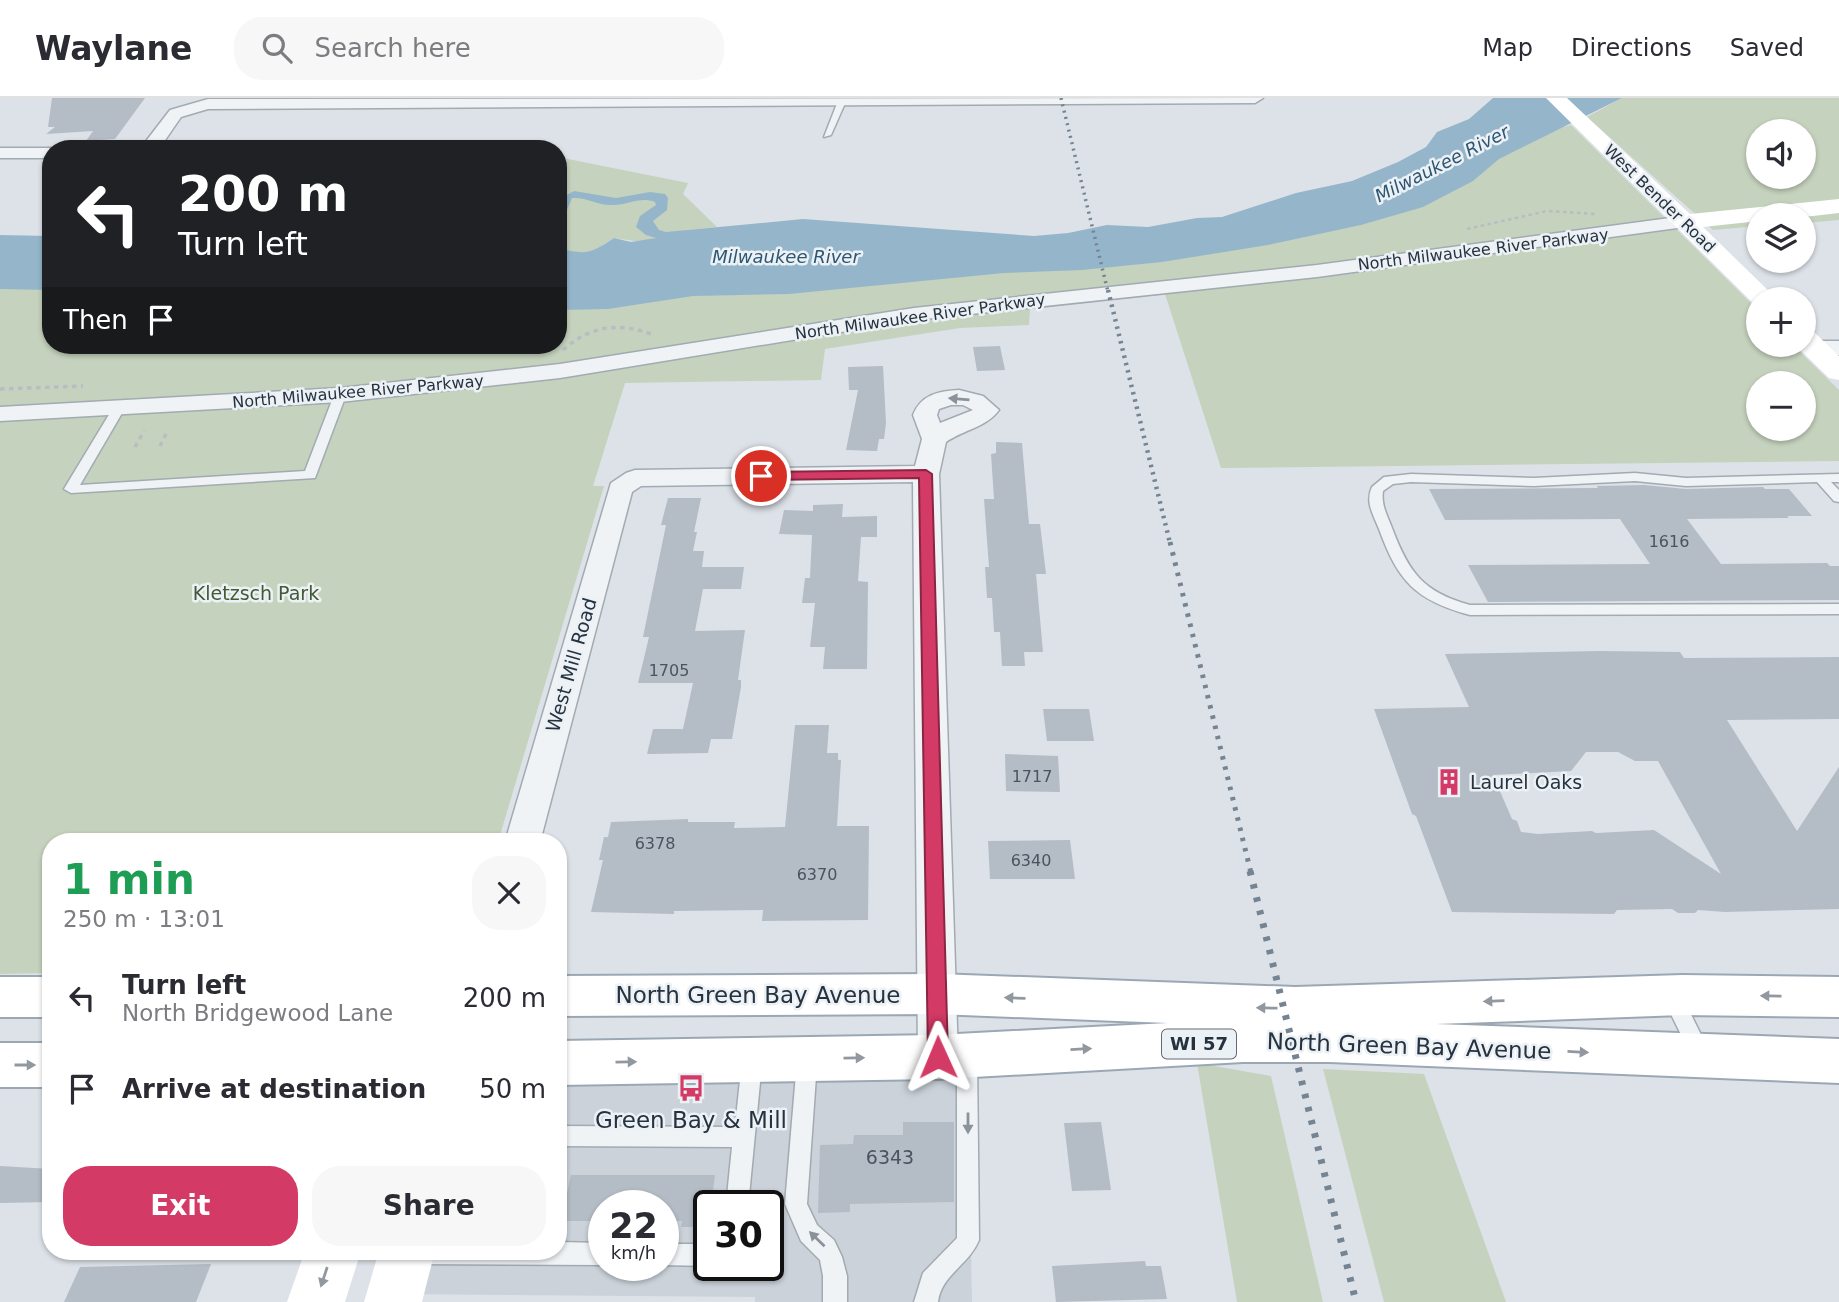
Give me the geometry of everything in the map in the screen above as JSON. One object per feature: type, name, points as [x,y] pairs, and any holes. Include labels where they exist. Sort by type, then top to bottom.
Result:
[{"type":"main road","name":"West Bender Road","points":[[1556,98],[1752,287]]},
{"type":"main road","name":"North Milwaukee River Parkway","points":[[1685,222],[1839,206]]},
{"type":"main road","points":[[1819,345],[1839,372]]},
{"type":"main road","name":"North Green Bay Avenue","points":[[567,996],[937,994],[1295,1008],[1671,995],[1839,997]]},
{"type":"main road","points":[[0,997],[42,997]]},
{"type":"main road","name":"North Green Bay Avenue","points":[[567,1063],[953,1056],[1243,1041],[1329,1041],[1839,1062]]},
{"type":"main road","points":[[0,1065],[42,1065]]},
{"type":"main road","points":[[316,1302],[330,1260]]},
{"type":"street","points":[[157,140],[174,113],[207,101],[568,100],[624,105],[884,99],[1255,98]]},
{"type":"street","points":[[598,120],[597,114],[624,105],[639,112],[637,118]]},
{"type":"street","points":[[0,153],[42,153]]},
{"type":"street","name":"North Milwaukee River Parkway","points":[[0,414],[340,395],[560,371],[914,314],[1317,271],[1685,222]]},
{"type":"street","points":[[934,439],[926,474],[937,994],[953,1056]]},
{"type":"street","name":"West Mill Road","points":[[524,833],[620,489],[635,478],[926,474]]},
{"type":"lane","points":[[828,135],[842,101]]},
{"type":"lane","points":[[119,408],[71,489],[310,475],[340,395]]},
{"type":"lane","points":[[1839,478],[1686,482],[1635,477],[1534,482],[1411,478],[1390,480],[1377,490],[1374,502],[1406,576],[1421,592],[1445,604],[1470,610],[1839,609]]},
{"type":"lane","points":[[1821,479],[1839,498]]},
{"type":"lane","points":[[1671,995],[1703,1058]]},
{"type":"lane","points":[[926,1302],[931,1278],[964,1248],[968,1240],[953,1056]]},
{"type":"lane","points":[[808,1059],[796,1204],[809,1233],[826,1248],[831,1257],[835,1276],[835,1302]]},
{"type":"lane","points":[[739,1190],[752,1060]]},
{"type":"lane","points":[[567,1136],[744,1137]]},
{"type":"lane","points":[[567,1253],[588,1254]]},
{"type":"lane","points":[[402,1269],[457,1260]]},
{"type":"path","points":[[567,348],[594,327],[630,328],[655,336]]},
{"type":"path","points":[[160,446],[168,430]]},
{"type":"path","points":[[135,447],[144,431]]},
{"type":"shaded area","points":[[967,1055],[972,1302],[755,1302],[755,1297],[395,1294],[404,1260],[567,1260],[567,1063]]},
{"type":"green space","points":[[1622,98],[1839,98],[1839,220],[1816,222],[1816,203],[1746,203],[1746,227],[1713,230],[1587,117]]},
{"type":"green space","name":"Kletzsch Park","points":[[1571,125],[1746,298],[1746,357],[1805,357],[1839,390],[1839,461],[1221,468],[1165,294],[1030,309],[1029,325],[960,328],[825,349],[821,380],[625,383],[593,486],[604,486],[501,833],[42,833],[42,973],[0,974],[0,257],[42,261],[42,354],[567,354],[567,278],[1163,242]]},
{"type":"green space","points":[[567,159],[688,183],[683,194],[717,227],[687,230],[641,242],[614,238],[588,252],[567,251]]},
{"type":"green space","points":[[1197,1063],[1271,1076],[1323,1302],[1237,1302]]},
{"type":"green space","points":[[1323,1069],[1424,1074],[1506,1302],[1384,1302]]},
{"type":"water","name":"Milwaukee River","points":[[1493,98],[1622,98],[1499,159],[1473,181],[1423,207],[1361,225],[1268,245],[1162,262],[1082,270],[1004,273],[789,294],[693,296],[608,309],[567,310],[567,250],[588,252],[614,238],[631,242],[656,238],[646,235],[636,227],[640,216],[656,205],[655,202],[649,200],[611,205],[572,198],[567,210],[567,195],[574,191],[616,198],[650,192],[665,194],[668,198],[667,210],[653,221],[659,230],[666,232],[803,219],[1034,236],[1107,225],[1148,227],[1197,218],[1222,217],[1296,193],[1352,181],[1398,162],[1426,147],[1437,132],[1469,119]]},
{"type":"water","points":[[0,235],[42,236],[42,290],[0,289]]},
{"type":"building","points":[[52,98],[145,98],[115,139],[87,140],[93,131],[46,134],[55,127],[48,127]]},
{"type":"building","points":[[1000,346],[1005,370],[977,371],[973,347]]},
{"type":"building","points":[[883,366],[886,423],[884,439],[879,439],[877,451],[846,450],[858,390],[849,390],[848,367]]},
{"type":"building","points":[[996,442],[1022,443],[1029,524],[1040,524],[1046,574],[1036,574],[1043,652],[1024,652],[1025,666],[1002,666],[1000,632],[994,632],[992,598],[987,598],[985,567],[989,567],[984,499],[994,499],[991,454],[996,453]]},
{"type":"building","points":[[1644,485],[1686,489],[1789,489],[1812,516],[1687,519],[1721,564],[1827,563],[1830,566],[1839,566],[1839,600],[1488,602],[1468,565],[1650,564],[1620,519],[1445,520],[1429,489],[1598,488],[1597,486]]},
{"type":"building","points":[[668,498],[701,498],[693,551],[704,551],[702,567],[744,567],[741,589],[703,589],[695,631],[745,630],[738,680],[741,680],[741,687],[732,739],[711,739],[708,753],[647,754],[653,729],[683,729],[693,683],[638,683],[649,637],[643,637],[666,525],[661,525]]},
{"type":"building","points":[[843,504],[842,517],[877,516],[877,537],[861,537],[858,581],[868,582],[867,669],[823,669],[825,647],[810,647],[815,603],[802,603],[805,578],[810,578],[812,535],[779,534],[784,510],[813,511],[813,505]]},
{"type":"building","name":"Laurel Oaks","points":[[1600,651],[1680,652],[1684,658],[1839,657],[1839,719],[1727,720],[1797,831],[1839,767],[1839,909],[1725,912],[1698,910],[1695,913],[1678,913],[1672,909],[1617,910],[1614,914],[1452,912],[1416,816],[1412,814],[1374,709],[1469,707],[1445,654]],"holes":[[[1586,752],[1618,752],[1635,761],[1658,761],[1721,874],[1654,830],[1538,834],[1521,832],[1517,821],[1512,819],[1493,775],[1571,771]]]},
{"type":"building","points":[[1043,709],[1089,709],[1094,741],[1047,741]]},
{"type":"building","points":[[795,725],[829,725],[827,753],[838,753],[838,760],[841,760],[837,826],[869,826],[868,920],[762,921],[763,910],[674,911],[674,914],[591,912],[603,860],[599,860],[604,837],[608,837],[611,822],[688,819],[688,822],[735,822],[734,828],[785,827]]},
{"type":"building","points":[[1005,754],[1058,756],[1060,792],[1006,791]]},
{"type":"building","points":[[1070,840],[1075,879],[990,879],[988,841]]},
{"type":"building","points":[[903,1122],[954,1122],[954,1202],[850,1204],[850,1212],[818,1213],[820,1145],[853,1144],[854,1135],[903,1135]]},
{"type":"building","points":[[1101,1122],[1111,1190],[1072,1191],[1064,1123]]},
{"type":"building","points":[[0,1166],[42,1168],[42,1202],[0,1203]]},
{"type":"building","points":[[571,1175],[715,1175],[713,1190],[693,1190],[693,1227],[681,1227],[679,1190],[588,1190],[588,1221],[567,1221],[567,1193]]},
{"type":"building","points":[[1145,1261],[1146,1266],[1161,1266],[1167,1299],[1056,1302],[1052,1266]]},
{"type":"building","points":[[211,1264],[196,1302],[64,1302],[80,1267]]},
{"type":"railway","points":[[1061,98],[1108,292]]},
{"type":"railway","points":[[1108,290],[1170,543]]},
{"type":"railway","points":[[1170,542],[1251,873]]},
{"type":"railway","points":[[1250,871],[1356,1302]]},
{"type":"place","name":"Laurel Oaks","points":[[1449,782]]},
{"type":"place","name":"Green Bay & Mill","points":[[691,1088]]},
{"type":"route","points":[[761,476],[926,474],[938,1057]]}]
